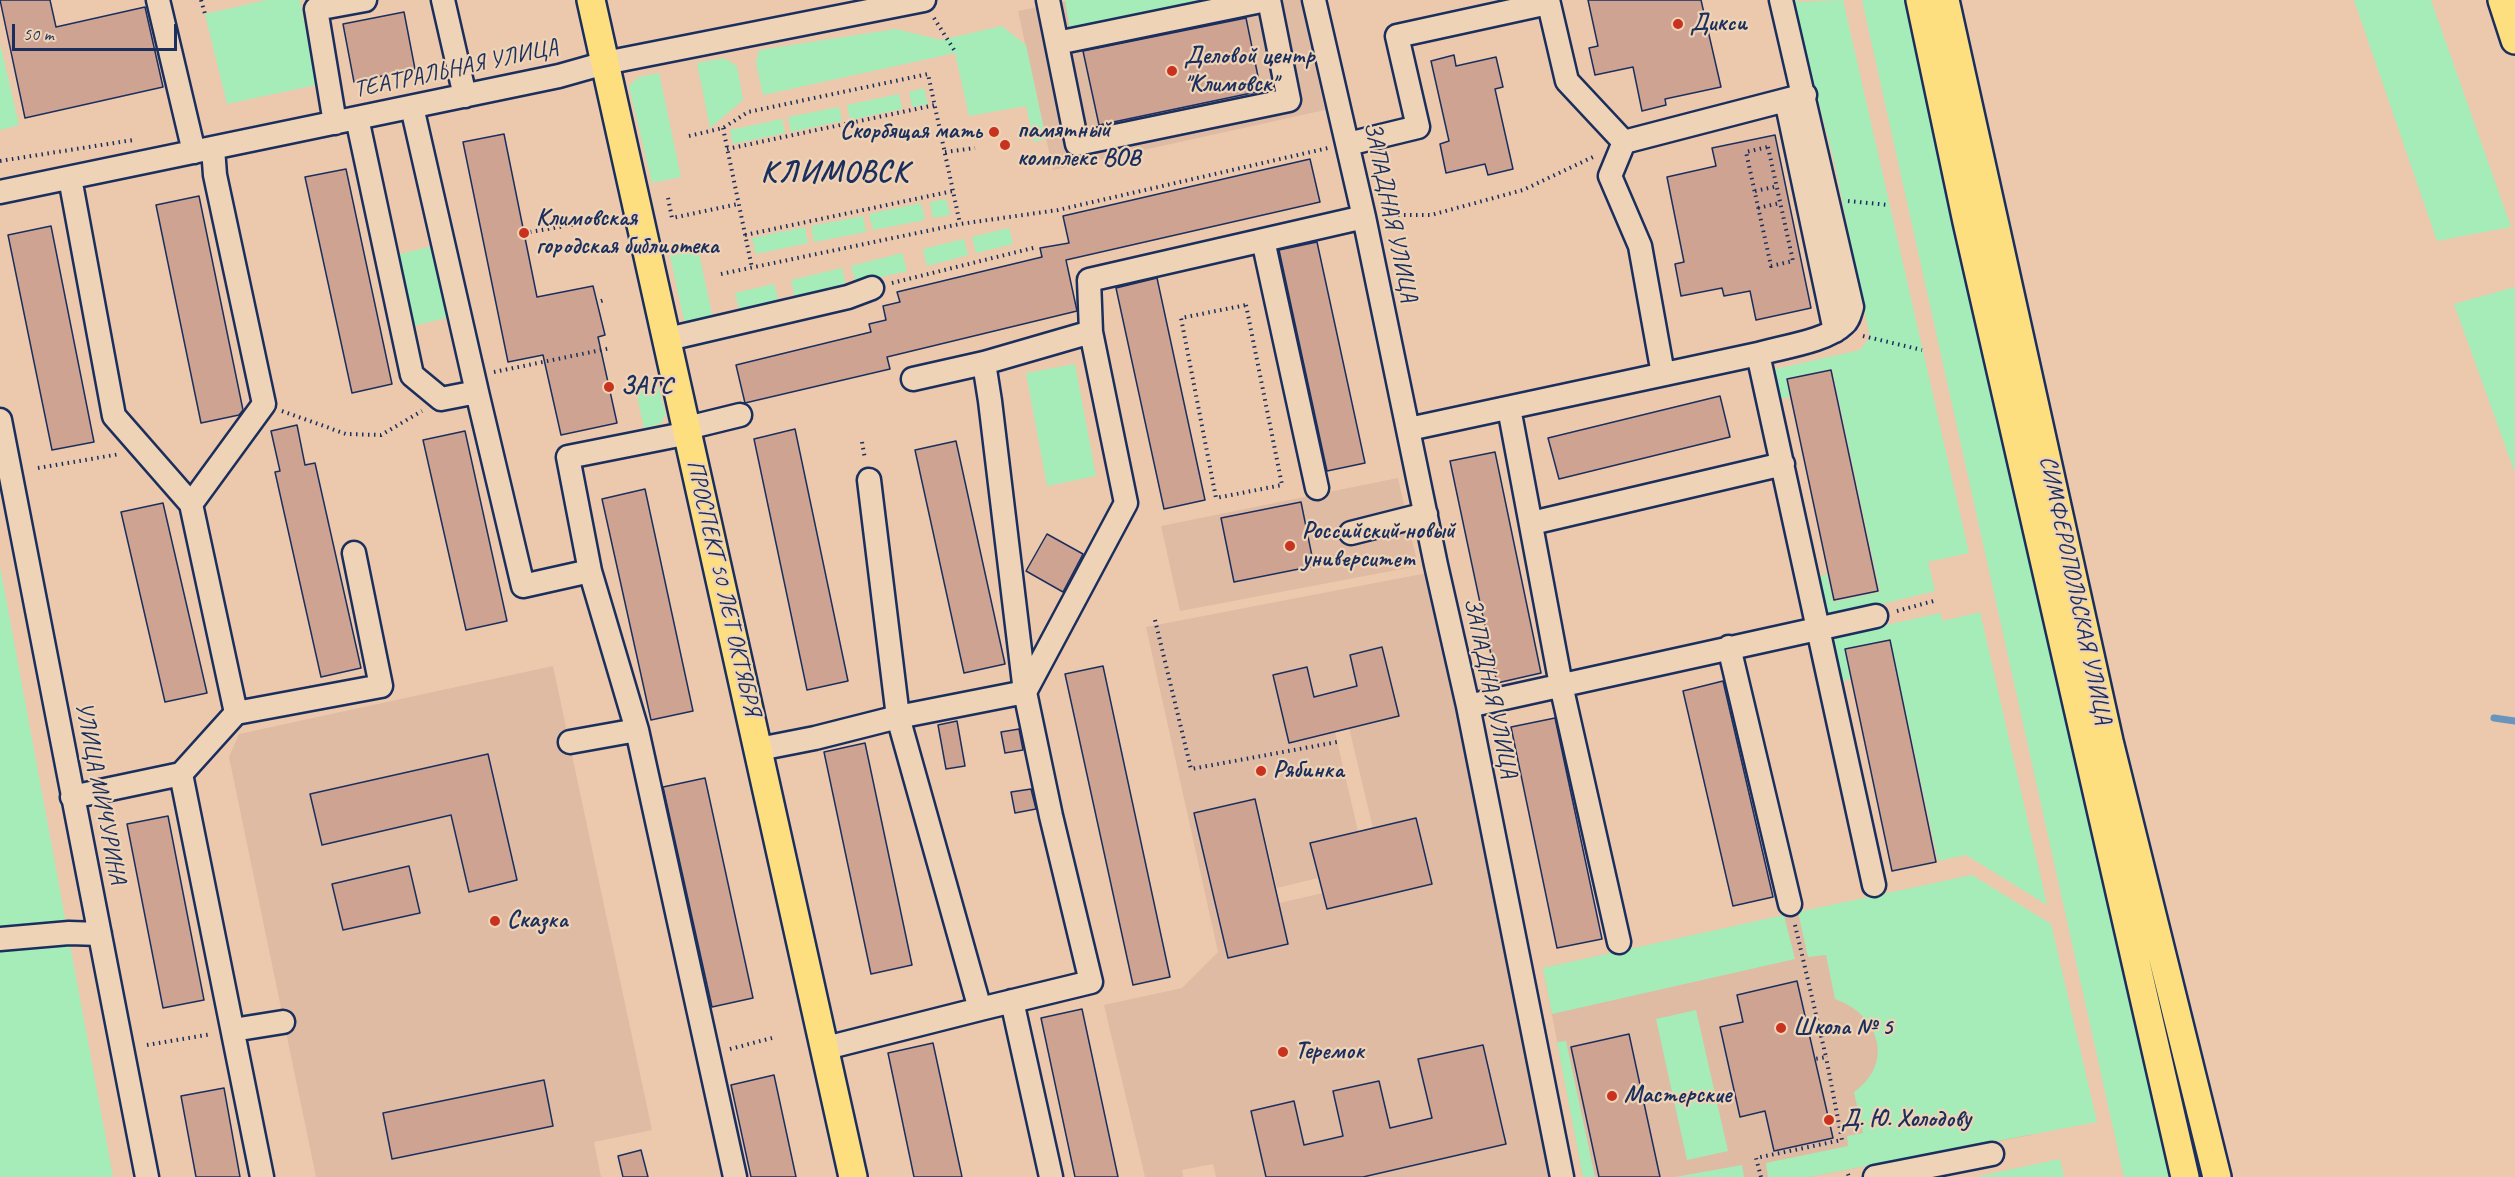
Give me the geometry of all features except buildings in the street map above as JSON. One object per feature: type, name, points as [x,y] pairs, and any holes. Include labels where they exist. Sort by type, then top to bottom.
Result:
[{"type":"main road","name":"ПРОСПЕКТ 50 ЛЕТ ОКТЯБРЯ","points":[[591,0],[853,1177]]},
{"type":"main road","name":"СИМФЕРОПОЛЬСКАЯ УЛИЦА","points":[[1920,0],[1975,257],[2185,1177]]},
{"type":"main road","name":"СИМФЕРОПОЛЬСКАЯ УЛИЦА","points":[[1945,0],[2106,730],[2217,1177]]},
{"type":"main road","points":[[2502,0],[2515,40]]},
{"type":"street","points":[[158,0],[203,150],[215,175],[264,404],[191,504]]},
{"type":"street","points":[[335,123],[316,9],[365,0]]},
{"type":"street","points":[[443,0],[465,96]]},
{"type":"street","name":"ТЕАТРАЛЬНАЯ УЛИЦА","points":[[0,192],[559,76],[605,63],[924,0]]},
{"type":"street","points":[[1048,0],[1077,144],[1289,100],[1265,0],[1057,43]]},
{"type":"street","name":"ЗАПАДНАЯ УЛИЦА","points":[[1314,0],[1348,144],[1372,216],[1408,429],[1468,706],[1562,1177]]},
{"type":"street","points":[[1408,429],[1758,354],[1835,331],[1847,322],[1852,307],[1795,98],[1781,0]]},
{"type":"street","points":[[1348,144],[1418,127],[1397,36],[1548,1],[1567,81],[1624,142]]},
{"type":"street","points":[[1624,142],[1795,98]]},
{"type":"street","points":[[412,107],[523,586],[590,571]]},
{"type":"street","points":[[357,118],[412,375],[441,399],[475,384]]},
{"type":"street","points":[[1624,142],[1610,176],[1640,246],[1663,374]]},
{"type":"street","points":[[70,178],[114,416],[191,504],[236,713]]},
{"type":"street","points":[[1024,692],[1126,503],[1091,332],[1089,280],[1372,216]]},
{"type":"street","points":[[1263,240],[1317,488]]},
{"type":"street","points":[[668,339],[848,297],[873,288]]},
{"type":"street","points":[[913,379],[984,363],[1091,332]]},
{"type":"street","points":[[1758,354],[1874,885]]},
{"type":"street","points":[[826,1048],[1091,982],[1024,692],[984,363]]},
{"type":"street","points":[[1509,408],[1561,685],[1619,942]]},
{"type":"street","points":[[735,1177],[637,730],[590,571],[568,457],[688,430],[740,415]]},
{"type":"street","name":"УЛИЦА МИЧУРИНА","points":[[0,420],[147,1177]]},
{"type":"street","points":[[1532,523],[1783,464]]},
{"type":"street","points":[[869,480],[898,717],[980,1009]]},
{"type":"street","points":[[1351,533],[1426,514]]},
{"type":"street","points":[[72,797],[182,774],[236,713],[381,686],[354,554]]},
{"type":"street","points":[[1468,706],[1876,616]]},
{"type":"street","points":[[1729,647],[1792,914]]},
{"type":"street","points":[[759,749],[815,738],[898,717],[1024,692]]},
{"type":"street","points":[[570,742],[637,730]]},
{"type":"street","points":[[182,774],[262,1177]]},
{"type":"street","points":[[0,939],[69,933],[100,934]]},
{"type":"street","points":[[1012,1001],[1051,1177]]},
{"type":"street","points":[[233,1030],[283,1022]]},
{"type":"street","points":[[1875,1177],[1944,1170],[1992,1154]]},
{"type":"path","points":[[201,0],[205,14]]},
{"type":"path","points":[[924,0],[956,53]]},
{"type":"path","points":[[689,136],[723,128],[748,112],[928,74],[960,224]]},
{"type":"path","points":[[727,149],[935,105]]},
{"type":"path","points":[[723,128],[752,268]]},
{"type":"path","points":[[1372,216],[1431,215],[1523,190],[1624,142]]},
{"type":"path","points":[[721,274],[960,224],[1058,210],[1348,144]]},
{"type":"path","points":[[1768,147],[1793,261],[1771,266],[1755,191],[1746,152],[1768,147]]},
{"type":"path","points":[[945,152],[975,148]]},
{"type":"path","points":[[1755,191],[1777,187]]},
{"type":"path","points":[[745,236],[953,191]]},
{"type":"path","points":[[668,198],[672,218],[738,204]]},
{"type":"path","points":[[1758,208],[1780,203]]},
{"type":"path","points":[[524,233],[583,223]]},
{"type":"path","points":[[873,288],[1037,247]]},
{"type":"path","points":[[1246,304],[1282,485],[1216,498],[1181,318],[1246,304]]},
{"type":"path","points":[[1835,331],[1922,350]]},
{"type":"path","points":[[475,384],[611,348]]},
{"type":"path","points":[[264,404],[346,434],[381,435],[402,423]]},
{"type":"path","points":[[38,468],[144,450]]},
{"type":"path","points":[[1876,616],[1937,600]]},
{"type":"path","points":[[1155,620],[1191,769],[1337,742]]},
{"type":"path","points":[[1761,1177],[1756,1158],[1842,1140],[1826,1057],[1792,914]]},
{"type":"path","points":[[147,1045],[233,1030]]},
{"type":"path","points":[[708,1055],[772,1038]]},
{"type":"path","points":[[1815,1059],[1826,1057]]},
{"type":"shaded area","points":[[1072,0],[1300,0],[1325,110],[1053,170],[1018,11]]},
{"type":"shaded area","name":"Российский новый университет","points":[[1398,478],[1418,566],[1180,611],[1161,526]]},
{"type":"shaded area","points":[[1427,573],[1551,1177],[1363,1177],[1505,1144],[1482,1045],[1418,1059],[1432,1118],[1390,1128],[1379,1081],[1333,1091],[1343,1136],[1304,1145],[1294,1101],[1251,1111],[1266,1177],[1216,1177],[1213,1164],[1182,1170],[1183,1177],[1145,1177],[1104,1005],[1182,988],[1218,952],[1146,627]],"holes":[[[1382,648],[1399,716],[1349,728],[1380,858],[1394,854],[1387,825],[1416,818],[1432,884],[1327,909],[1323,893],[1279,903],[1288,944],[1229,958],[1194,813],[1256,799],[1277,888],[1318,878],[1310,843],[1365,861],[1335,732],[1289,743],[1273,675],[1307,667],[1314,697],[1357,686],[1350,655]]]},
{"type":"shaded area","name":"Сказка","points":[[553,666],[652,1130],[594,1142],[601,1177],[316,1177],[229,757],[239,734]],"holes":[[[488,754],[517,880],[469,891],[451,815],[322,845],[310,795]],[[332,884],[419,913],[343,930]],[[544,1080],[553,1126],[392,1158],[383,1113]]]},
{"type":"shaded area","name":"Школа № 5","points":[[1972,875],[2032,1135],[1808,1177],[1583,1177],[1543,968]]},
{"type":"green space","points":[[267,0],[300,0],[316,85],[227,104],[205,14]]},
{"type":"green space","points":[[1065,0],[1234,0],[1070,31]]},
{"type":"green space","points":[[1791,0],[1798,2],[1843,0],[1969,553],[1928,562],[1935,591],[1822,619],[1812,578],[1827,574],[1833,602],[1880,592],[1832,369],[1787,378],[1790,397],[1774,400],[1767,371],[1860,350],[1870,337],[1834,160]]},
{"type":"green space","points":[[1862,0],[1907,0],[2169,1177],[2124,1177]]},
{"type":"green space","points":[[2354,0],[2431,0],[2511,227],[2437,241]]},
{"type":"green space","points":[[1002,26],[1026,45],[1046,139],[1034,142],[1026,106],[969,116],[955,53],[763,95],[756,63],[759,50],[896,29],[941,40]]},
{"type":"green space","points":[[0,43],[19,125],[0,130]]},
{"type":"green space","points":[[724,58],[737,66],[743,100],[710,128],[697,63]]},
{"type":"green space","points":[[659,73],[681,177],[652,183],[629,86],[639,77]]},
{"type":"green space","points":[[924,88],[928,104],[912,107],[909,92]]},
{"type":"green space","points":[[899,94],[902,109],[850,120],[847,105]]},
{"type":"green space","points":[[839,107],[842,121],[791,132],[788,117]]},
{"type":"green space","points":[[782,119],[785,133],[733,144],[730,130]]},
{"type":"green space","points":[[946,199],[950,215],[933,218],[930,202]]},
{"type":"green space","points":[[921,203],[925,220],[873,230],[869,214]]},
{"type":"green space","points":[[863,216],[866,232],[814,242],[811,226]]},
{"type":"green space","points":[[805,227],[808,243],[756,254],[752,238]]},
{"type":"green space","points":[[1009,228],[1013,244],[976,253],[972,237]]},
{"type":"green space","points":[[964,239],[968,255],[927,266],[923,249]]},
{"type":"green space","points":[[697,244],[713,319],[684,321],[669,251]]},
{"type":"green space","points":[[437,245],[454,316],[409,327],[392,256]]},
{"type":"green space","points":[[902,253],[907,271],[856,283],[851,266]]},
{"type":"green space","points":[[842,268],[846,286],[795,298],[791,280]]},
{"type":"green space","points":[[774,284],[779,302],[740,312],[735,293]]},
{"type":"green space","points":[[2515,287],[2515,473],[2454,304]]},
{"type":"green space","points":[[1075,364],[1096,476],[1047,486],[1026,373]]},
{"type":"green space","points":[[658,386],[666,415],[660,424],[644,428],[636,391]]},
{"type":"green space","points":[[0,566],[113,1177],[0,1177]]},
{"type":"green space","points":[[1980,612],[2047,905],[1966,855],[1938,861],[1890,639],[1845,649],[1851,679],[1838,682],[1827,638],[1940,613],[1943,621]]},
{"type":"green space","points":[[1972,875],[2051,924],[2097,1122],[1808,1177],[1768,1177],[1766,1163],[1848,1146],[1847,1136],[1863,1133],[1854,1092],[1867,1080],[1875,1067],[1878,1053],[1871,1027],[1850,1006],[1835,999],[1826,955],[1808,957],[1798,912]]},
{"type":"green space","points":[[1784,915],[1795,959],[1552,1014],[1543,968]]},
{"type":"green space","points":[[1696,1010],[1728,1151],[1687,1160],[1656,1019]]},
{"type":"green space","points":[[1566,1041],[1595,1177],[1583,1177],[1557,1042]]},
{"type":"green space","points":[[2060,1159],[2064,1177],[1975,1177]]},
{"type":"green space","points":[[1742,1165],[1744,1177],[1675,1177]]},
{"type":"waterway","points":[[2494,718],[2515,721]]},
{"type":"place","name":"Дикси","points":[[1678,24]]},
{"type":"place","name":"Деловой центр \"Климовск\"","points":[[1172,71]]},
{"type":"place","name":"Скорбящая мать","points":[[994,132]]},
{"type":"place","name":"памятный комплекс ВОВ","points":[[1005,145]]},
{"type":"place","name":"Климовская городская библиотека","points":[[524,233]]},
{"type":"place","name":"ЗАГС","points":[[609,387]]},
{"type":"place","name":"Российский новый университет","points":[[1290,546]]},
{"type":"place","name":"Рябинка","points":[[1261,771]]},
{"type":"place","name":"Сказка","points":[[495,921]]},
{"type":"place","name":"Школа № 5","points":[[1781,1028]]},
{"type":"place","name":"Теремок","points":[[1283,1052]]},
{"type":"place","name":"Мастерские","points":[[1612,1096]]},
{"type":"place","name":"Д. Ю. Холодову","points":[[1829,1120]]},
{"type":"district","name":"КЛИМОВСК","points":[[835,173]]}]
